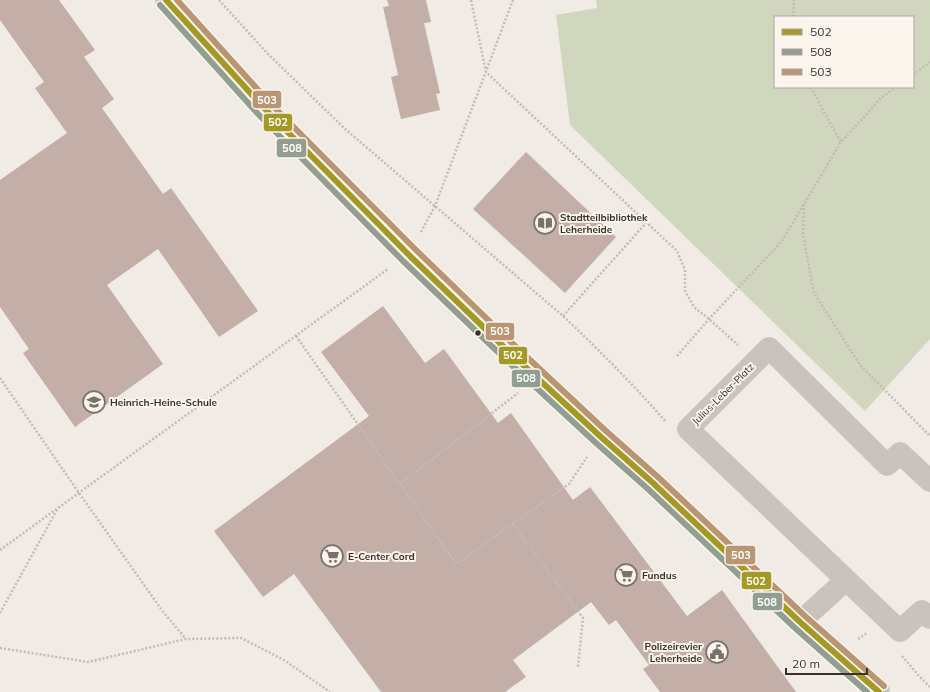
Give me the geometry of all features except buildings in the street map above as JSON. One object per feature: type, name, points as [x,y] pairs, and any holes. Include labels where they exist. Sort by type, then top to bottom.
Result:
[{"type":"street","points":[[166,0],[264,108],[409,255],[601,437],[654,483],[800,622],[879,692]]},
{"type":"street","name":"Julius-Leber-Platz","points":[[930,481],[900,453],[887,465],[769,348],[688,429],[900,632],[922,611],[930,618]]},
{"type":"street","points":[[800,622],[846,580]]},
{"type":"path","points":[[219,0],[267,52],[344,128],[562,316],[641,394],[668,425]]},
{"type":"path","points":[[471,0],[486,72],[677,251],[685,270],[685,291],[694,307],[710,319],[756,361]]},
{"type":"path","points":[[0,550],[409,255],[435,206],[513,0]]},
{"type":"path","points":[[793,16],[794,0]]},
{"type":"path","points":[[914,74],[930,62]]},
{"type":"path","points":[[812,88],[841,142]]},
{"type":"path","points":[[677,356],[782,241],[841,142],[882,97],[895,88]]},
{"type":"path","points":[[804,204],[803,235],[814,292],[860,365],[930,436]]},
{"type":"path","points":[[562,316],[646,223]]},
{"type":"path","points":[[296,336],[456,564],[569,484],[601,437]]},
{"type":"path","points":[[0,378],[164,613],[186,639]]},
{"type":"path","points":[[400,484],[538,378]]},
{"type":"path","points":[[0,613],[59,507]]},
{"type":"path","points":[[513,524],[583,618],[578,667]]},
{"type":"path","points":[[0,648],[88,662],[186,639],[241,638],[284,660],[330,692]]},
{"type":"path","points":[[900,654],[930,687]]},
{"type":"green space","points":[[596,0],[930,0],[930,339],[865,411],[570,125],[556,15],[597,8]]},
{"type":"transit line","name":"502","points":[[166,0],[264,108],[409,255],[507,350],[653,483],[800,622],[879,692]]},
{"type":"transit line","name":"503","points":[[177,0],[270,103],[415,249],[606,431],[658,477],[805,616],[884,686]]},
{"type":"transit line","name":"508","points":[[160,5],[258,114],[403,261],[502,356],[648,489],[795,628],[867,692]]},
{"type":"place","name":"Stadtteilbibliothek Leherheide","points":[[545,223]]},
{"type":"place","name":"Heinrich-Heine-Schule","points":[[94,402]]},
{"type":"place","name":"E-Center Cord","points":[[332,556]]},
{"type":"place","name":"Fundus","points":[[626,575]]},
{"type":"place","name":"Polizeirevier Leherheide","points":[[717,652]]}]
